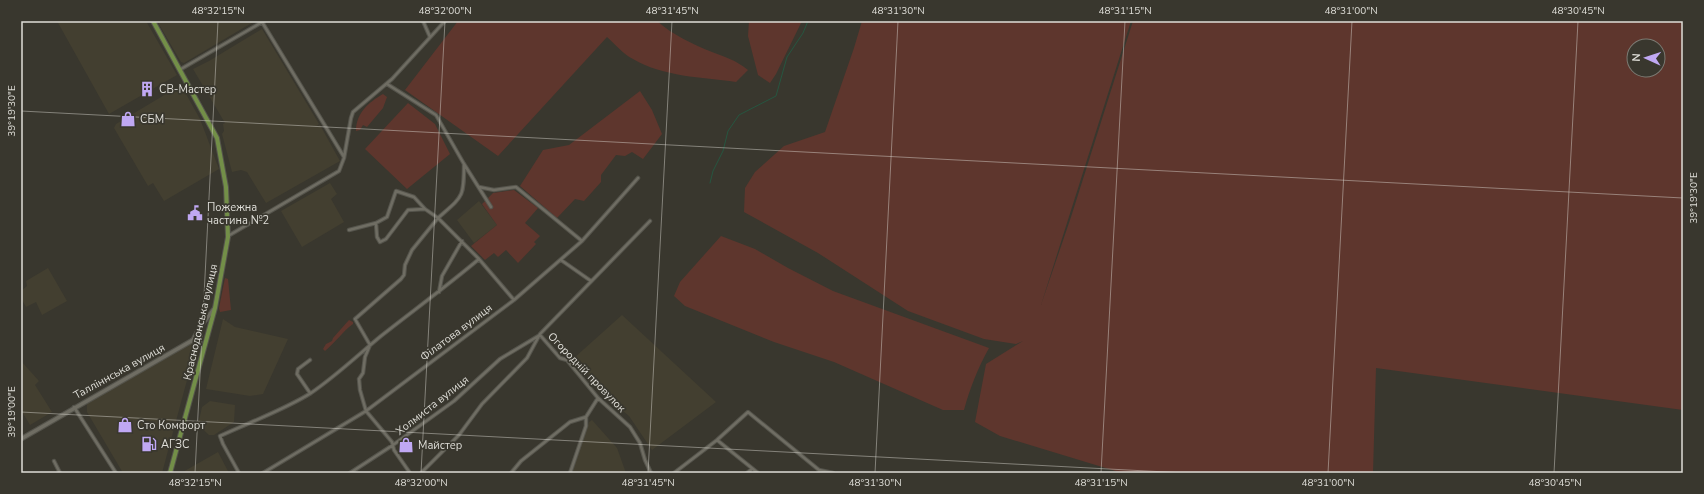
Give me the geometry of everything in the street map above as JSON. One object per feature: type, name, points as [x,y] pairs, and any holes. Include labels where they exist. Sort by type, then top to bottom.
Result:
[{"type":"main road","name":"Краснодонська вулиця","points":[[153,21],[217,138],[226,187],[228,237],[215,308],[170,473]]},
{"type":"street","points":[[423,21],[430,37]]},
{"type":"street","points":[[228,237],[339,171],[344,158],[353,112],[386,84],[445,21]]},
{"type":"street","points":[[181,70],[263,22],[344,158]]},
{"type":"street","points":[[386,84],[436,115],[491,207]]},
{"type":"street","points":[[370,345],[354,319],[401,279],[404,275],[405,265],[412,250],[438,218],[458,200],[464,189],[464,164]]},
{"type":"street","name":"Філатова вулиця","points":[[263,473],[366,411],[514,300],[582,241],[638,178]]},
{"type":"street","points":[[479,187],[494,190],[516,187],[582,241]]},
{"type":"street","points":[[349,230],[376,223],[387,217],[396,191],[414,197],[425,209],[438,218],[462,241],[514,300]]},
{"type":"street","points":[[376,223],[377,237],[380,242],[386,239],[408,210],[425,209]]},
{"type":"street","name":"Огородній провулок","points":[[650,221],[540,334],[560,358],[567,360],[598,398],[630,427],[640,443],[651,473]]},
{"type":"street","points":[[439,293],[442,276],[462,241]]},
{"type":"street","points":[[239,473],[220,436],[310,393],[348,366],[370,345],[416,308],[439,293],[479,259]]},
{"type":"street","points":[[561,260],[591,281]]},
{"type":"street","name":"Талліннська вулиця","points":[[21,439],[74,407],[193,340],[200,327],[215,308]]},
{"type":"street","points":[[421,473],[458,435],[482,404],[527,358],[540,334]]},
{"type":"street","name":"Холмиста вулиця","points":[[350,473],[393,445],[454,401],[500,359],[540,334]]},
{"type":"street","points":[[370,345],[365,357],[363,373],[359,380],[360,390],[366,411],[392,442],[410,473]]},
{"type":"street","points":[[310,360],[298,368],[297,374],[310,393]]},
{"type":"street","points":[[570,473],[586,426],[586,417],[598,398]]},
{"type":"street","points":[[74,407],[116,473]]},
{"type":"street","points":[[674,473],[717,440],[748,412],[819,470],[833,473]]},
{"type":"street","points":[[511,473],[521,461],[570,422],[586,417]]},
{"type":"street","points":[[717,440],[758,473]]},
{"type":"street","points":[[54,461],[60,473]]},
{"type":"street","points":[[747,473],[752,469]]},
{"type":"street","points":[[815,473],[819,470]]},
{"type":"shaded area","points":[[57,21],[146,21],[177,75],[109,114]]},
{"type":"shaded area","points":[[157,21],[255,21],[184,63],[181,62]]},
{"type":"shaded area","points":[[458,21],[657,21],[683,39],[726,57],[748,70],[736,82],[670,73],[645,65],[629,57],[607,37],[498,156],[405,90]]},
{"type":"shaded area","points":[[749,21],[802,21],[776,74],[770,83],[758,75],[748,36]]},
{"type":"shaded area","points":[[862,21],[1131,21],[1041,305],[1071,217],[1133,21],[1683,21],[1683,410],[1376,368],[1373,473],[1122,473],[1000,436],[975,422],[986,364],[1023,341],[1016,344],[984,339],[908,311],[818,253],[744,212],[745,188],[755,172],[784,146],[825,132]]},
{"type":"shaded area","points":[[262,29],[319,124],[316,127],[320,125],[340,161],[266,203],[247,172],[241,170],[232,172],[222,134],[224,131],[223,124],[225,123],[193,69]]},
{"type":"shaded area","points":[[181,85],[200,119],[219,169],[164,201],[153,183],[148,186],[114,128],[116,124]]},
{"type":"shaded area","points":[[640,91],[652,110],[662,134],[643,159],[632,152],[625,156],[616,155],[601,175],[601,182],[584,201],[575,199],[557,218],[520,186],[543,150],[569,145]]},
{"type":"shaded area","points":[[383,94],[387,97],[383,108],[367,127],[363,125],[360,130],[356,131],[358,119],[361,113],[368,104]]},
{"type":"shaded area","points":[[408,103],[435,124],[450,154],[407,189],[365,149]]},
{"type":"shaded area","points":[[330,183],[337,194],[331,199],[344,222],[302,247],[281,211]]},
{"type":"shaded area","points":[[514,190],[538,208],[525,223],[540,236],[534,242],[536,244],[518,263],[506,250],[498,257],[494,253],[485,260],[471,246],[497,225],[482,204],[493,193]]},
{"type":"shaded area","points":[[479,201],[497,225],[474,243],[457,220]]},
{"type":"shaded area","points":[[721,236],[755,249],[833,291],[989,348],[981,363],[964,410],[943,410],[834,362],[774,342],[685,306],[674,296],[680,282]]},
{"type":"shaded area","points":[[48,268],[67,301],[42,315],[36,302],[26,307],[21,298],[21,291],[27,286],[26,281]]},
{"type":"shaded area","points":[[225,278],[228,279],[231,310],[220,312],[219,308]]},
{"type":"shaded area","points":[[622,315],[716,402],[652,450],[629,416],[611,401],[574,358]]},
{"type":"shaded area","points":[[223,319],[235,327],[288,339],[263,394],[250,396],[206,389]]},
{"type":"shaded area","points":[[349,320],[353,322],[353,324],[325,351],[323,349],[326,344],[332,341]]},
{"type":"shaded area","points":[[194,342],[197,343],[162,473],[123,473],[87,412],[87,403]]},
{"type":"shaded area","points":[[21,361],[39,381],[35,385],[52,412],[30,425],[21,410]]},
{"type":"shaded area","points":[[210,401],[235,405],[234,422],[214,435],[209,435],[198,425],[202,407]]},
{"type":"shaded area","points":[[592,420],[617,448],[626,473],[572,473],[589,422]]},
{"type":"shaded area","points":[[218,452],[229,473],[181,473]]},
{"type":"waterway","points":[[710,183],[713,171],[723,151],[728,131],[739,115],[776,96],[787,57],[803,33],[808,21]]},
{"type":"place","name":"СВ-Мастер","points":[[147,89]]},
{"type":"place","name":"СБМ","points":[[128,119]]},
{"type":"place","name":"Пожежна частина №2","points":[[195,213]]},
{"type":"place","name":"Сто Комфорт","points":[[125,425]]},
{"type":"place","name":"АГЗС","points":[[149,444]]},
{"type":"place","name":"Майстер","points":[[406,445]]}]
